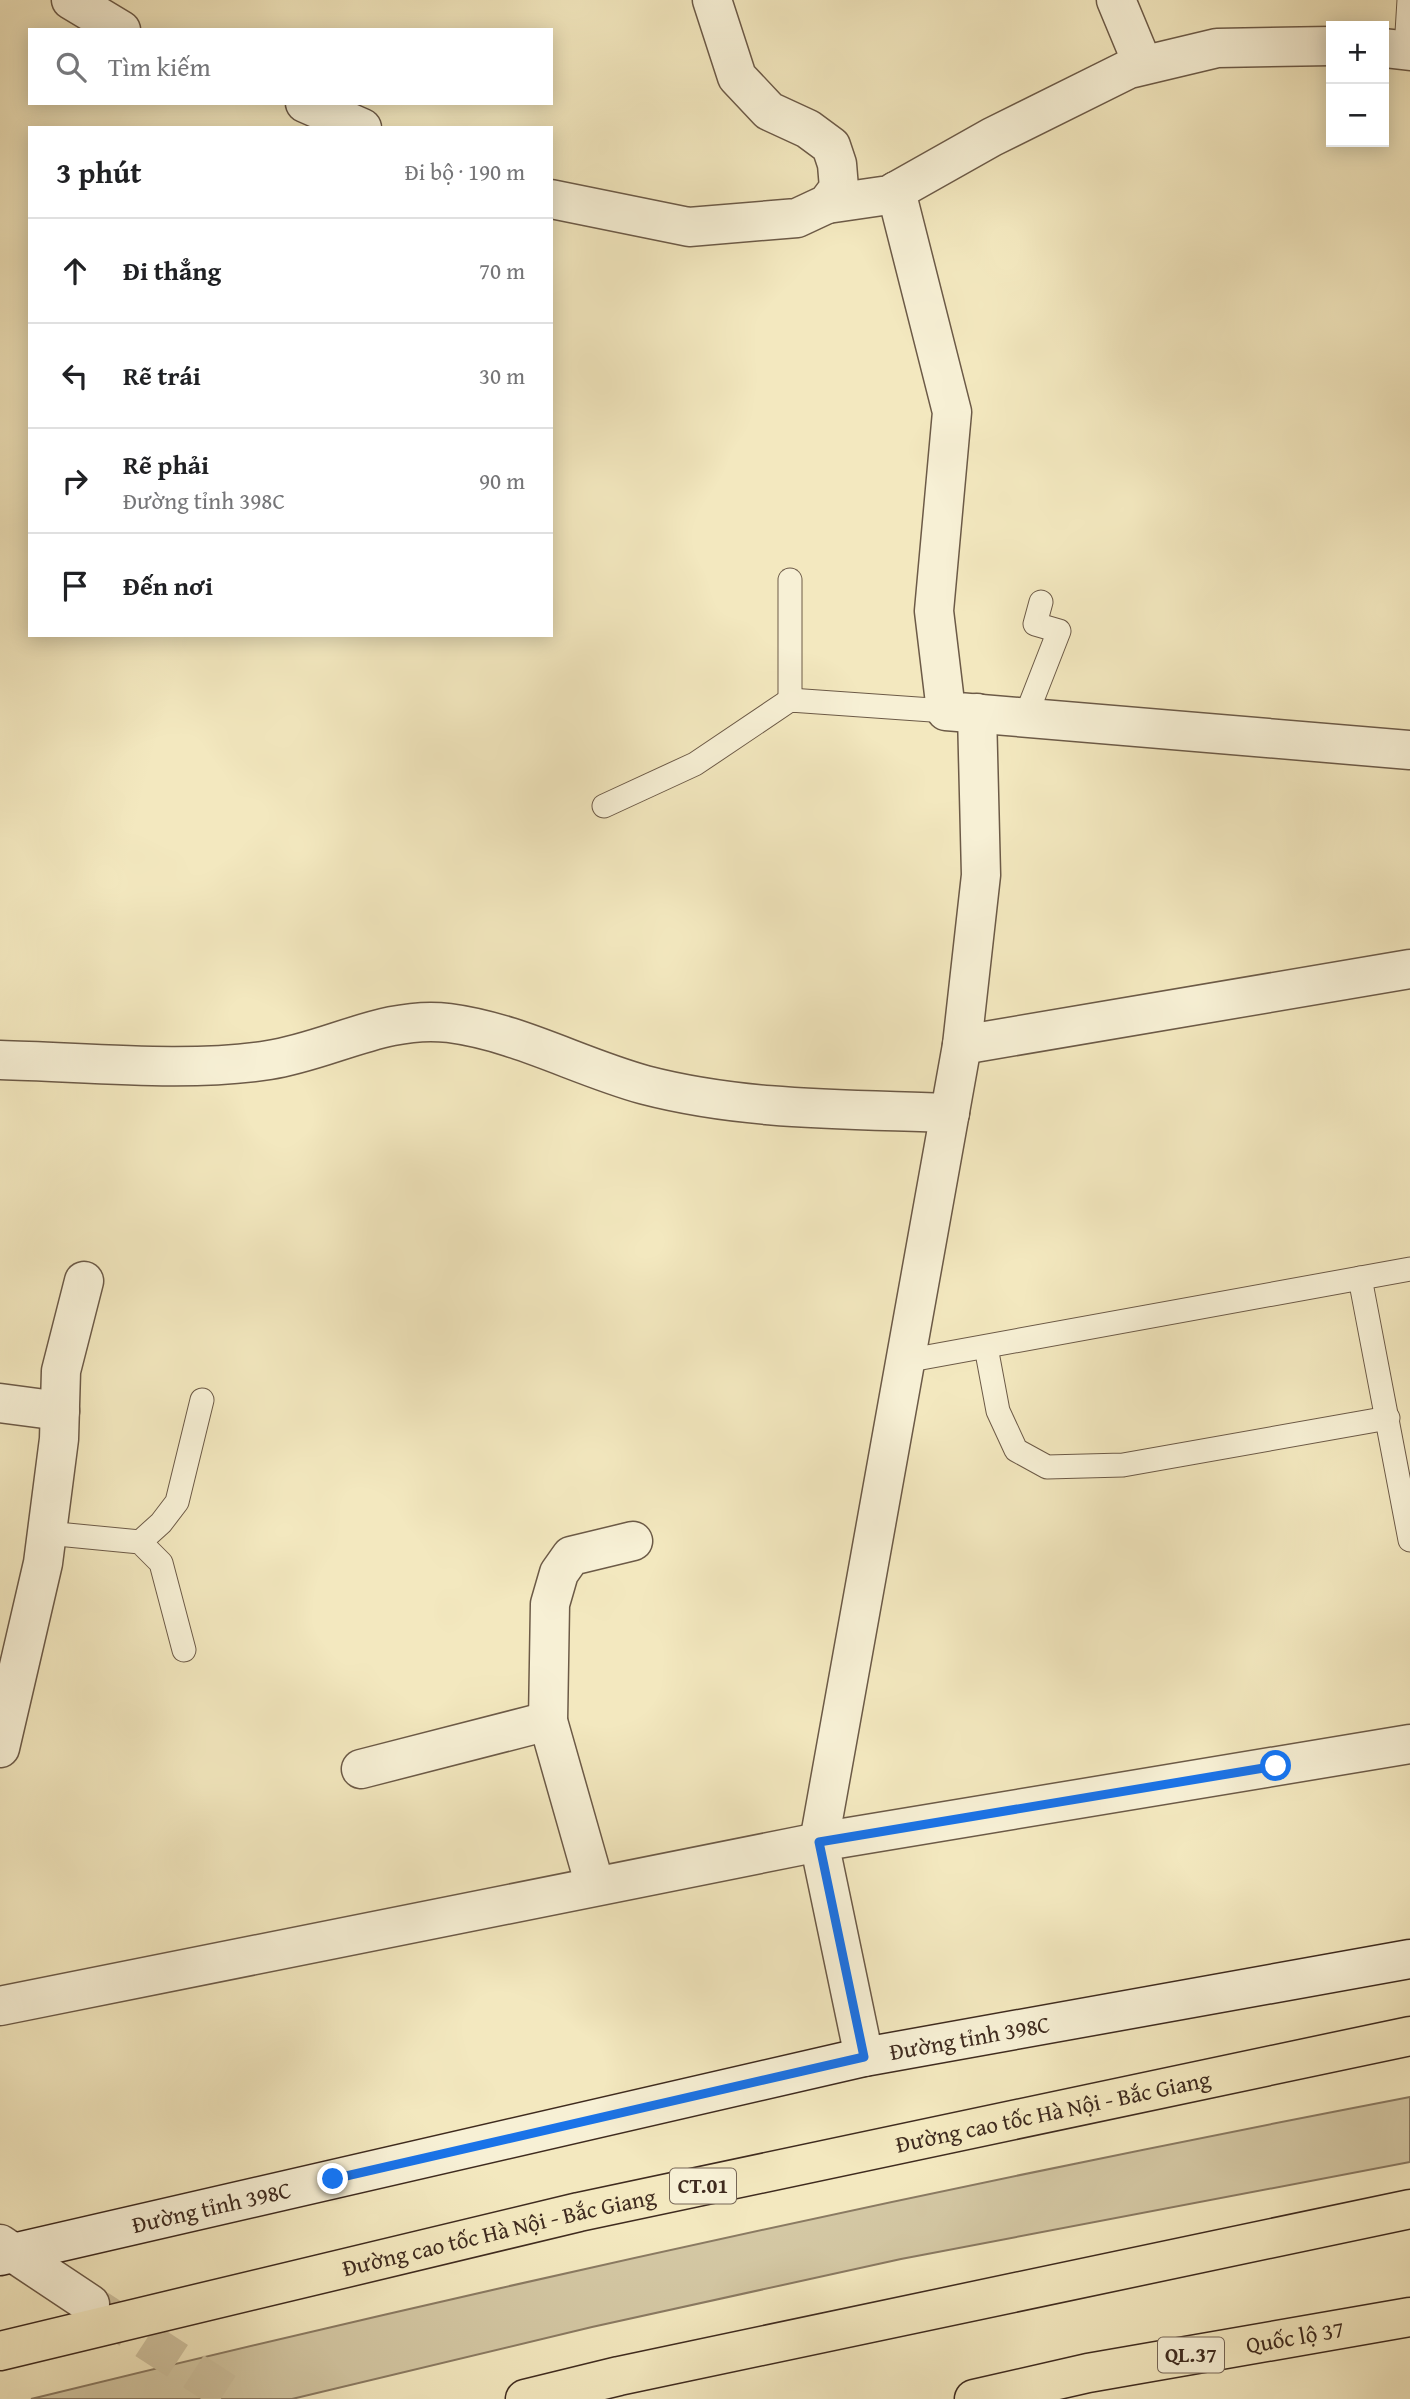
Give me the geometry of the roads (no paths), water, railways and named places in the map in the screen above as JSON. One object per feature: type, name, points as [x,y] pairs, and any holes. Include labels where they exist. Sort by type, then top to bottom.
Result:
[{"type":"highway","name":"Đường cao tốc Hà Nội - Bắc Giang","points":[[0,2351],[579,2212],[1410,2036]]},
{"type":"highway","points":[[525,2399],[633,2373],[1410,2210]]},
{"type":"highway","name":"Quốc lộ 37","points":[[974,2399],[1088,2374],[1410,2317]]},
{"type":"street","points":[[72,0],[118,28]]},
{"type":"street","points":[[712,0],[737,77],[769,111],[808,129],[831,146],[837,164],[839,188],[827,204]]},
{"type":"street","points":[[1116,0],[1143,65]]},
{"type":"street","points":[[553,199],[689,227],[797,218],[827,204],[888,195],[992,137],[1129,69],[1217,48],[1326,46]]},
{"type":"street","points":[[310,105],[357,126]]},
{"type":"street","points":[[864,2057],[819,1842],[962,1045],[981,875],[962,712],[934,611],[952,412],[896,191]]},
{"type":"street","points":[[962,712],[1410,750]]},
{"type":"street","points":[[962,1045],[1410,969]]},
{"type":"street","points":[[0,1060],[207,1065],[271,1060],[386,1027],[448,1023],[527,1041],[645,1085],[740,1104],[950,1113]]},
{"type":"street","points":[[0,1748],[43,1563],[60,1411],[61,1371],[84,1281]]},
{"type":"street","points":[[0,1403],[60,1411]]},
{"type":"street","points":[[595,1886],[548,1721],[550,1604],[559,1573],[571,1556],[632,1541]]},
{"type":"street","points":[[361,1769],[548,1721]]},
{"type":"street","points":[[0,2006],[31,2002],[819,1842],[1410,1744]]},
{"type":"street","name":"Đường tỉnh 398C","points":[[5,2251],[864,2057],[1410,1959]]},
{"type":"street","points":[[5,2251],[90,2304]]},
{"type":"lane","points":[[1400,50],[1409,0]]},
{"type":"lane","points":[[790,580],[790,700]]},
{"type":"lane","points":[[1025,718],[1059,631],[1035,624],[1041,603]]},
{"type":"lane","points":[[604,806],[695,764],[790,700],[962,712]]},
{"type":"lane","points":[[905,1361],[1410,1269]]},
{"type":"lane","points":[[1360,1278],[1410,1540]]},
{"type":"lane","points":[[986,1346],[998,1411],[1016,1450],[1047,1467],[1124,1465],[1388,1418]]},
{"type":"lane","points":[[140,1542],[161,1523],[177,1502],[202,1400]]},
{"type":"lane","points":[[47,1533],[140,1542],[161,1563],[184,1650]]},
{"type":"tunnel","points":[[98,2309],[236,2399]]}]
